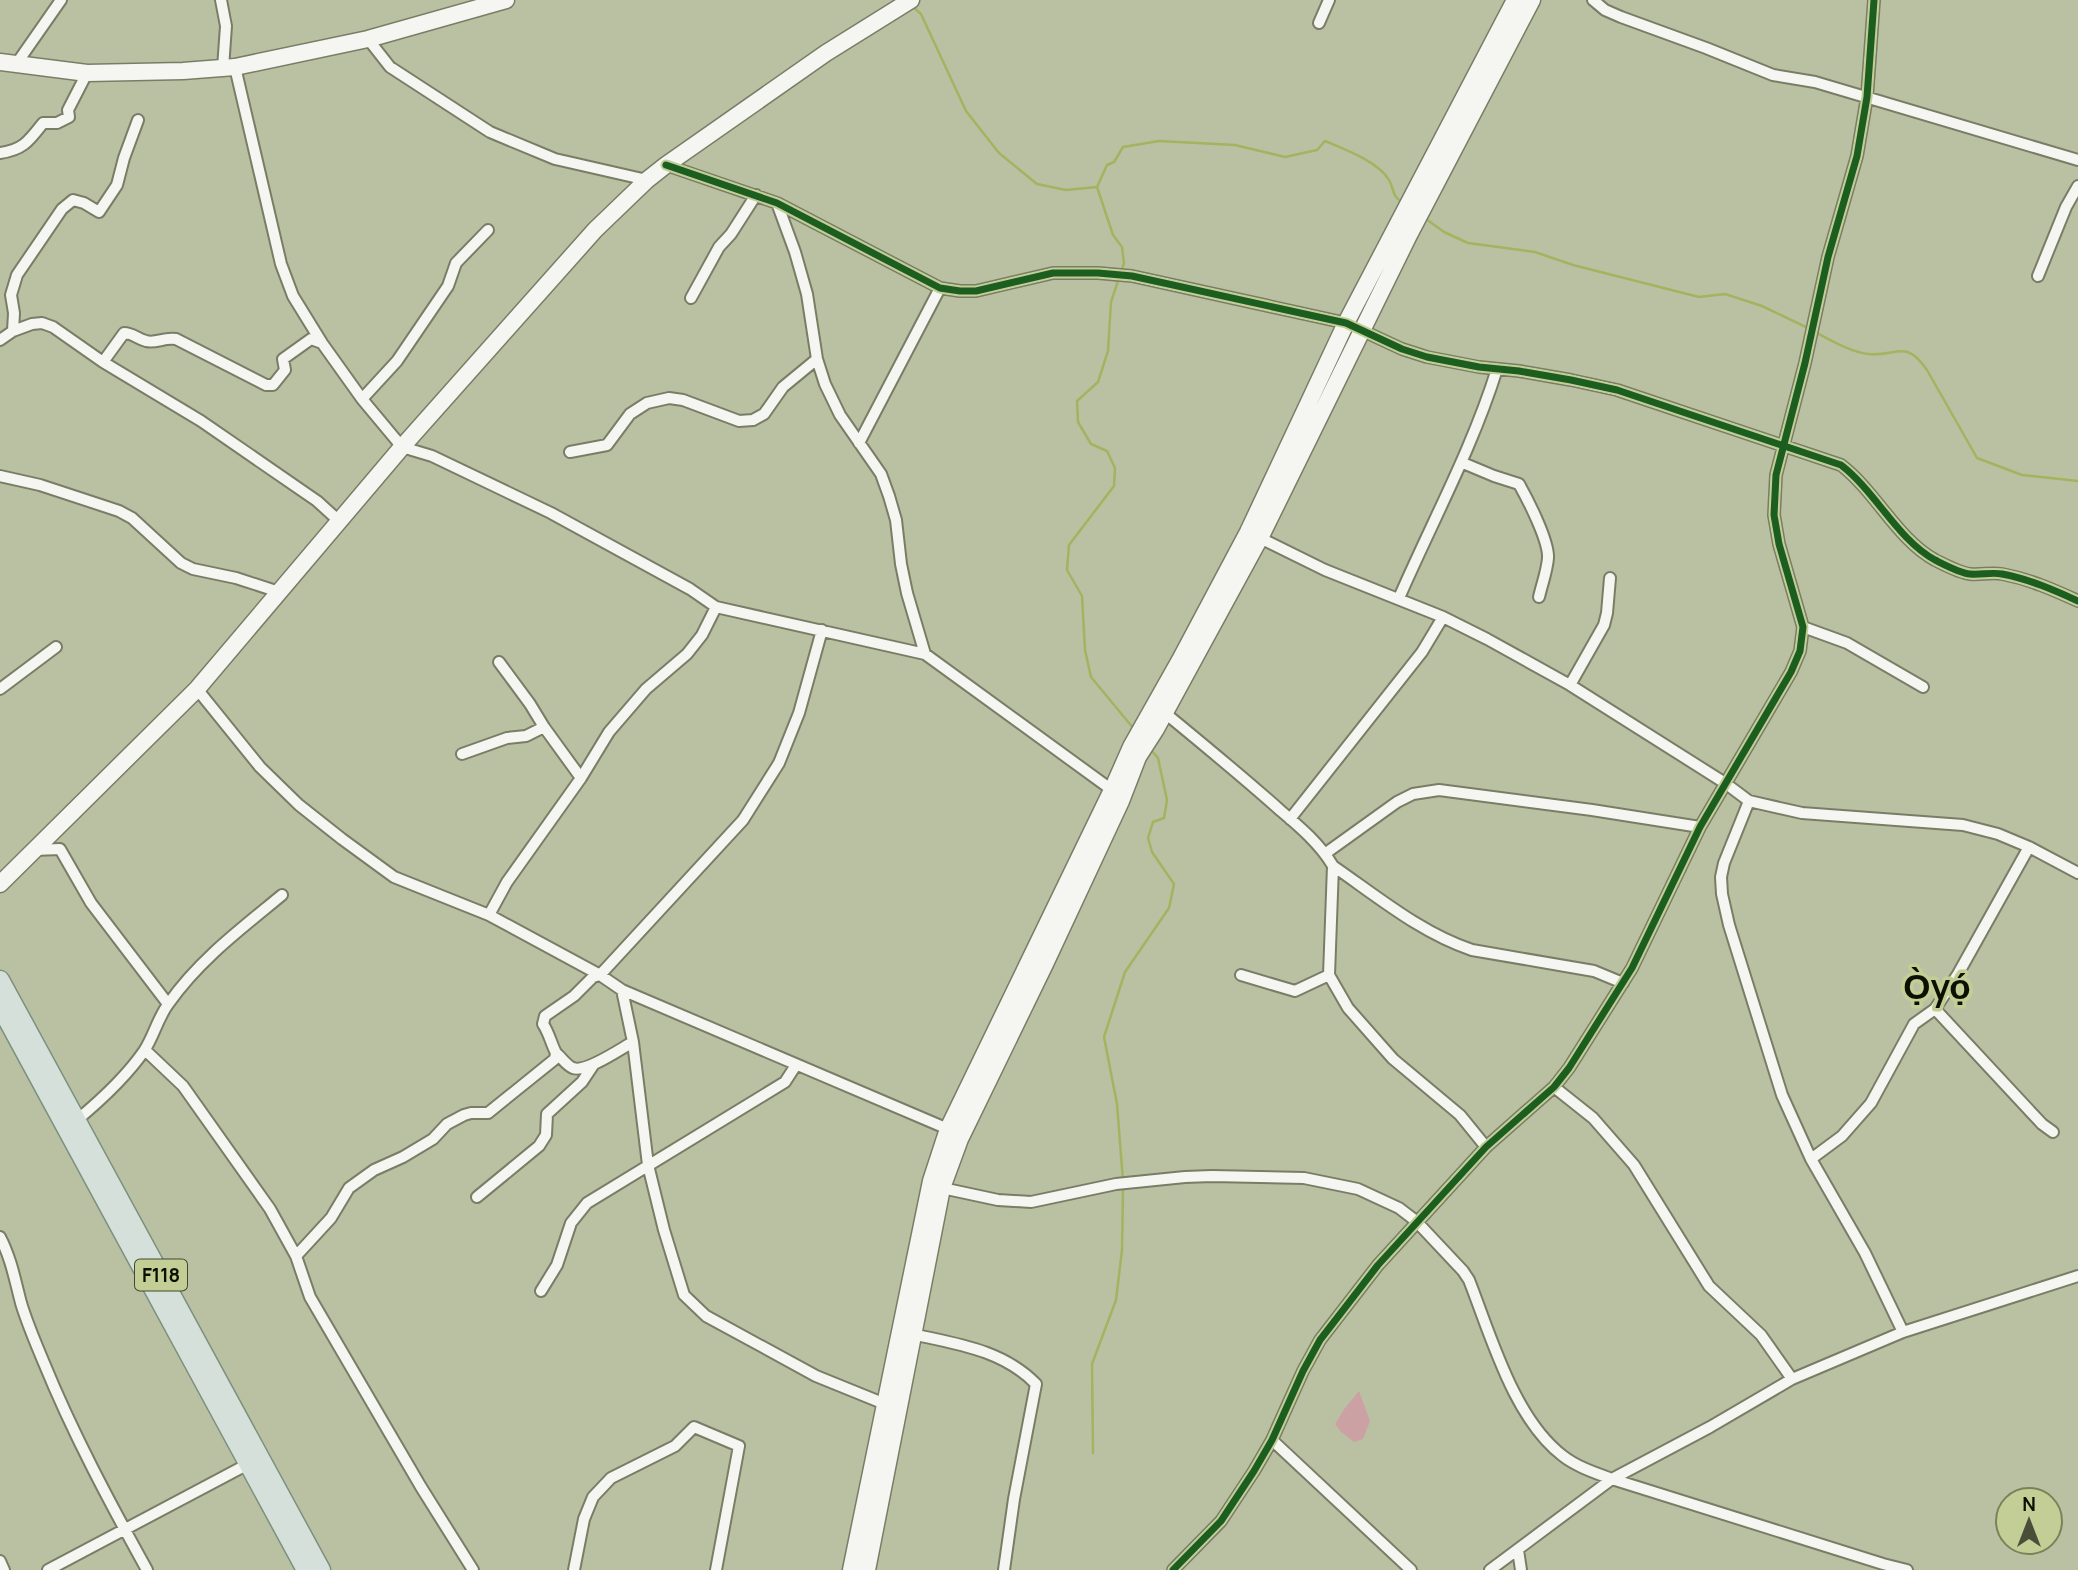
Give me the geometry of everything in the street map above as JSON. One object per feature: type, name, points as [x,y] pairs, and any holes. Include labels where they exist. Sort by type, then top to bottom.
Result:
[{"type":"main road","points":[[0,61],[87,74],[229,68],[368,39],[506,0]]},
{"type":"main road","points":[[1151,725],[1164,713],[1185,662],[1260,538],[1363,331],[1402,233],[1515,0]]},
{"type":"main road","points":[[1428,181],[1532,0]]},
{"type":"main road","points":[[0,884],[198,689],[401,447],[595,230],[666,165],[826,53],[905,4]]},
{"type":"main road","points":[[851,1570],[874,1496],[912,1334],[942,1188],[960,1139],[1112,790],[1185,662],[1346,323],[1402,233]]},
{"type":"main road","points":[[867,1570],[885,1404],[931,1181],[948,1129],[1121,801],[1135,752]]},
{"type":"main road","name":"F118","points":[[0,980],[320,1570]]},
{"type":"main road","name":"F118","points":[[0,1006],[306,1570]]},
{"type":"street","points":[[17,62],[61,0]]},
{"type":"street","points":[[221,0],[229,68],[292,296],[362,399],[401,447],[432,456],[551,513],[690,589],[716,607],[925,654],[1112,790]]},
{"type":"street","points":[[1319,23],[1329,0]]},
{"type":"street","points":[[1593,0],[1620,17],[1773,75],[1815,82],[2078,160]]},
{"type":"street","points":[[1173,1569],[1220,1521],[1254,1471],[1272,1440],[1320,1340],[1378,1265],[1486,1147],[1554,1087],[1569,1068],[1632,968],[1700,827],[1791,672],[1800,651],[1803,627],[1779,544],[1774,515],[1776,475],[1805,363],[1828,257],[1857,156],[1867,97],[1874,0]]},
{"type":"street","points":[[368,39],[390,67],[490,132],[555,159],[647,180]]},
{"type":"street","points":[[0,153],[16,151],[30,141],[43,123],[57,123],[69,117],[68,110],[87,74]]},
{"type":"street","points":[[13,331],[11,295],[17,275],[62,209],[73,200],[99,212],[117,185],[138,120]]},
{"type":"street","points":[[666,165],[777,203],[940,288],[976,291],[1052,273],[1132,276],[1346,323],[1402,349],[1427,357],[1572,380],[1617,390],[1841,465],[1869,490],[1919,549],[1935,560],[1968,574],[2000,574],[2020,579],[2078,601]]},
{"type":"street","points":[[2038,276],[2066,207],[2078,186]]},
{"type":"street","points":[[691,298],[719,247],[731,234],[756,195]]},
{"type":"street","points":[[777,203],[807,294],[817,359],[825,384],[840,415],[881,474],[889,496],[896,520],[907,593],[925,654]]},
{"type":"street","points":[[362,399],[397,361],[448,286],[456,263],[488,230]]},
{"type":"street","points":[[859,443],[940,288]]},
{"type":"street","points":[[0,341],[13,331],[33,324],[41,323],[52,327],[103,362],[201,421],[317,501],[340,521]]},
{"type":"street","points":[[103,362],[124,333],[131,333],[143,341],[176,339],[273,385],[285,370],[283,359],[311,339],[323,343]]},
{"type":"street","points":[[570,452],[607,445],[630,414],[647,403],[669,398],[684,400],[739,421],[753,420],[764,414],[783,387],[817,359]]},
{"type":"street","points":[[1399,598],[1463,463],[1497,369]]},
{"type":"street","points":[[1463,463],[1519,484],[1548,550],[1548,561],[1538,597]]},
{"type":"street","points":[[0,476],[40,485],[119,511],[132,518],[181,563],[193,569],[236,578],[279,592]]},
{"type":"street","points":[[1260,538],[1325,570],[1443,617],[1570,685],[1749,801],[1802,813],[1963,825],[1998,834],[2078,873]]},
{"type":"street","points":[[1570,685],[1604,625],[1610,578]]},
{"type":"street","points":[[489,915],[609,732],[646,690],[687,654],[702,635],[716,607]]},
{"type":"street","points":[[1290,818],[1422,652],[1443,617]]},
{"type":"street","points":[[1803,627],[1847,643],[1923,687]]},
{"type":"street","points":[[633,1042],[594,1065],[573,1068],[556,1053],[550,1042],[550,1033],[542,1024],[545,1016],[575,996],[593,977],[600,975],[743,820],[779,763],[799,713],[822,631]]},
{"type":"street","points":[[0,689],[56,647]]},
{"type":"street","points":[[499,662],[581,778]]},
{"type":"street","points":[[198,689],[260,767],[299,805],[394,877],[489,915],[600,975],[622,990],[948,1129]]},
{"type":"street","points":[[1164,713],[1290,818],[1326,853],[1333,866],[1426,930],[1472,950],[1594,971],[1623,983]]},
{"type":"street","points":[[462,754],[507,738],[526,736],[544,727]]},
{"type":"street","points":[[1326,853],[1397,802],[1413,794],[1439,790],[1700,827]]},
{"type":"street","points":[[1749,801],[1721,877],[1729,925],[1782,1095],[1811,1159],[1865,1253],[1903,1332]]},
{"type":"street","points":[[1811,1159],[1842,1136],[1871,1103],[1914,1024],[1935,1009],[1958,974],[2029,847]]},
{"type":"street","points":[[34,850],[60,849],[91,903],[168,1004]]},
{"type":"street","points":[[1333,866],[1329,975],[1348,1008],[1393,1059],[1460,1115],[1486,1147]]},
{"type":"street","points":[[77,1121],[105,1097],[145,1050],[168,1004],[208,957],[282,895]]},
{"type":"street","points":[[1241,975],[1295,991],[1329,975]]},
{"type":"street","points":[[622,990],[633,1042],[648,1165],[684,1294],[706,1316],[816,1376],[885,1404]]},
{"type":"street","points":[[1935,1009],[2042,1124],[2053,1132]]},
{"type":"street","points":[[145,1050],[195,1101],[270,1209],[296,1256],[310,1297],[407,1464],[474,1570]]},
{"type":"street","points":[[296,1256],[331,1218],[349,1188],[373,1170],[403,1157],[433,1139],[447,1124],[471,1113],[488,1113],[555,1059],[556,1053]]},
{"type":"street","points":[[477,1197],[539,1146],[547,1135],[547,1114],[582,1082],[594,1065]]},
{"type":"street","points":[[541,1291],[557,1265],[571,1223],[587,1203],[785,1083],[796,1065]]},
{"type":"street","points":[[1554,1087],[1593,1118],[1634,1165],[1709,1286],[1761,1335],[1792,1379]]},
{"type":"street","points":[[942,1188],[998,1200],[1031,1202],[1116,1184],[1212,1176],[1304,1178],[1357,1189],[1399,1209],[1416,1221],[1469,1280],[1507,1379],[1522,1407],[1540,1433],[1565,1458],[1612,1479],[1882,1567],[1908,1570]]},
{"type":"street","points":[[0,1237],[11,1260],[24,1311],[43,1362],[69,1420],[147,1570]]},
{"type":"street","points":[[1490,1570],[1612,1479],[1710,1427],[1792,1379],[1903,1332],[2078,1276]]},
{"type":"street","points":[[912,1334],[977,1348],[995,1355],[1036,1384],[1014,1499],[1004,1570]]},
{"type":"street","points":[[574,1570],[584,1520],[593,1497],[611,1478],[675,1446],[694,1427],[739,1446],[716,1570]]},
{"type":"street","points":[[1272,1440],[1411,1570]]},
{"type":"street","points":[[48,1570],[250,1463]]},
{"type":"street","points":[[1518,1550],[1521,1570]]},
{"type":"street","points":[[0,1561],[4,1570]]},
{"type":"shaded area","points":[[1359,1391],[1370,1421],[1363,1439],[1354,1442],[1335,1424]]},
{"type":"waterway","points":[[912,6],[921,14],[966,111],[999,153],[1037,184],[1066,190],[1097,187],[1107,165],[1114,162],[1123,147],[1159,141],[1235,145],[1285,157],[1317,150],[1325,141],[1377,167],[1384,173],[1395,195],[1403,203]]},
{"type":"waterway","points":[[1097,187],[1113,235],[1122,247],[1124,263],[1121,272]]},
{"type":"waterway","points":[[1426,219],[1444,232],[1468,243],[1535,252],[1573,265],[1699,297],[1725,294],[1762,306],[1808,328]]},
{"type":"waterway","points":[[1119,278],[1111,302],[1108,351],[1098,382],[1077,401],[1078,422],[1091,444],[1107,451],[1115,468],[1114,486],[1069,545],[1067,570],[1082,596],[1085,650],[1091,677],[1134,729]]},
{"type":"waterway","points":[[1817,333],[1862,353],[1900,351],[1913,354],[1927,370],[1977,458],[2022,475],[2078,481]]},
{"type":"waterway","points":[[1123,1181],[1117,1104],[1104,1037],[1125,972],[1169,908],[1174,884],[1152,852],[1148,838],[1153,822],[1164,818],[1167,800],[1158,758],[1151,750]]},
{"type":"waterway","points":[[1093,1453],[1092,1364],[1116,1300],[1122,1250],[1123,1188]]},
{"type":"cycle path","points":[[1173,1570],[1221,1521],[1272,1440],[1320,1340],[1378,1265],[1486,1147],[1554,1087],[1569,1068],[1632,968],[1700,827],[1791,672],[1800,651],[1803,627],[1779,544],[1774,515],[1776,475],[1805,363],[1828,257],[1857,156],[1867,97],[1874,0]]},
{"type":"cycle path","points":[[666,165],[777,203],[940,288],[976,291],[1053,273],[1132,276],[1346,323],[1402,349],[1427,357],[1617,390],[1841,465],[1865,488],[1909,540],[1935,560],[1966,573],[1998,573],[2022,579],[2078,601]]},
{"type":"district","name":"Ọ̀yọ́","points":[[1937,987]]}]
